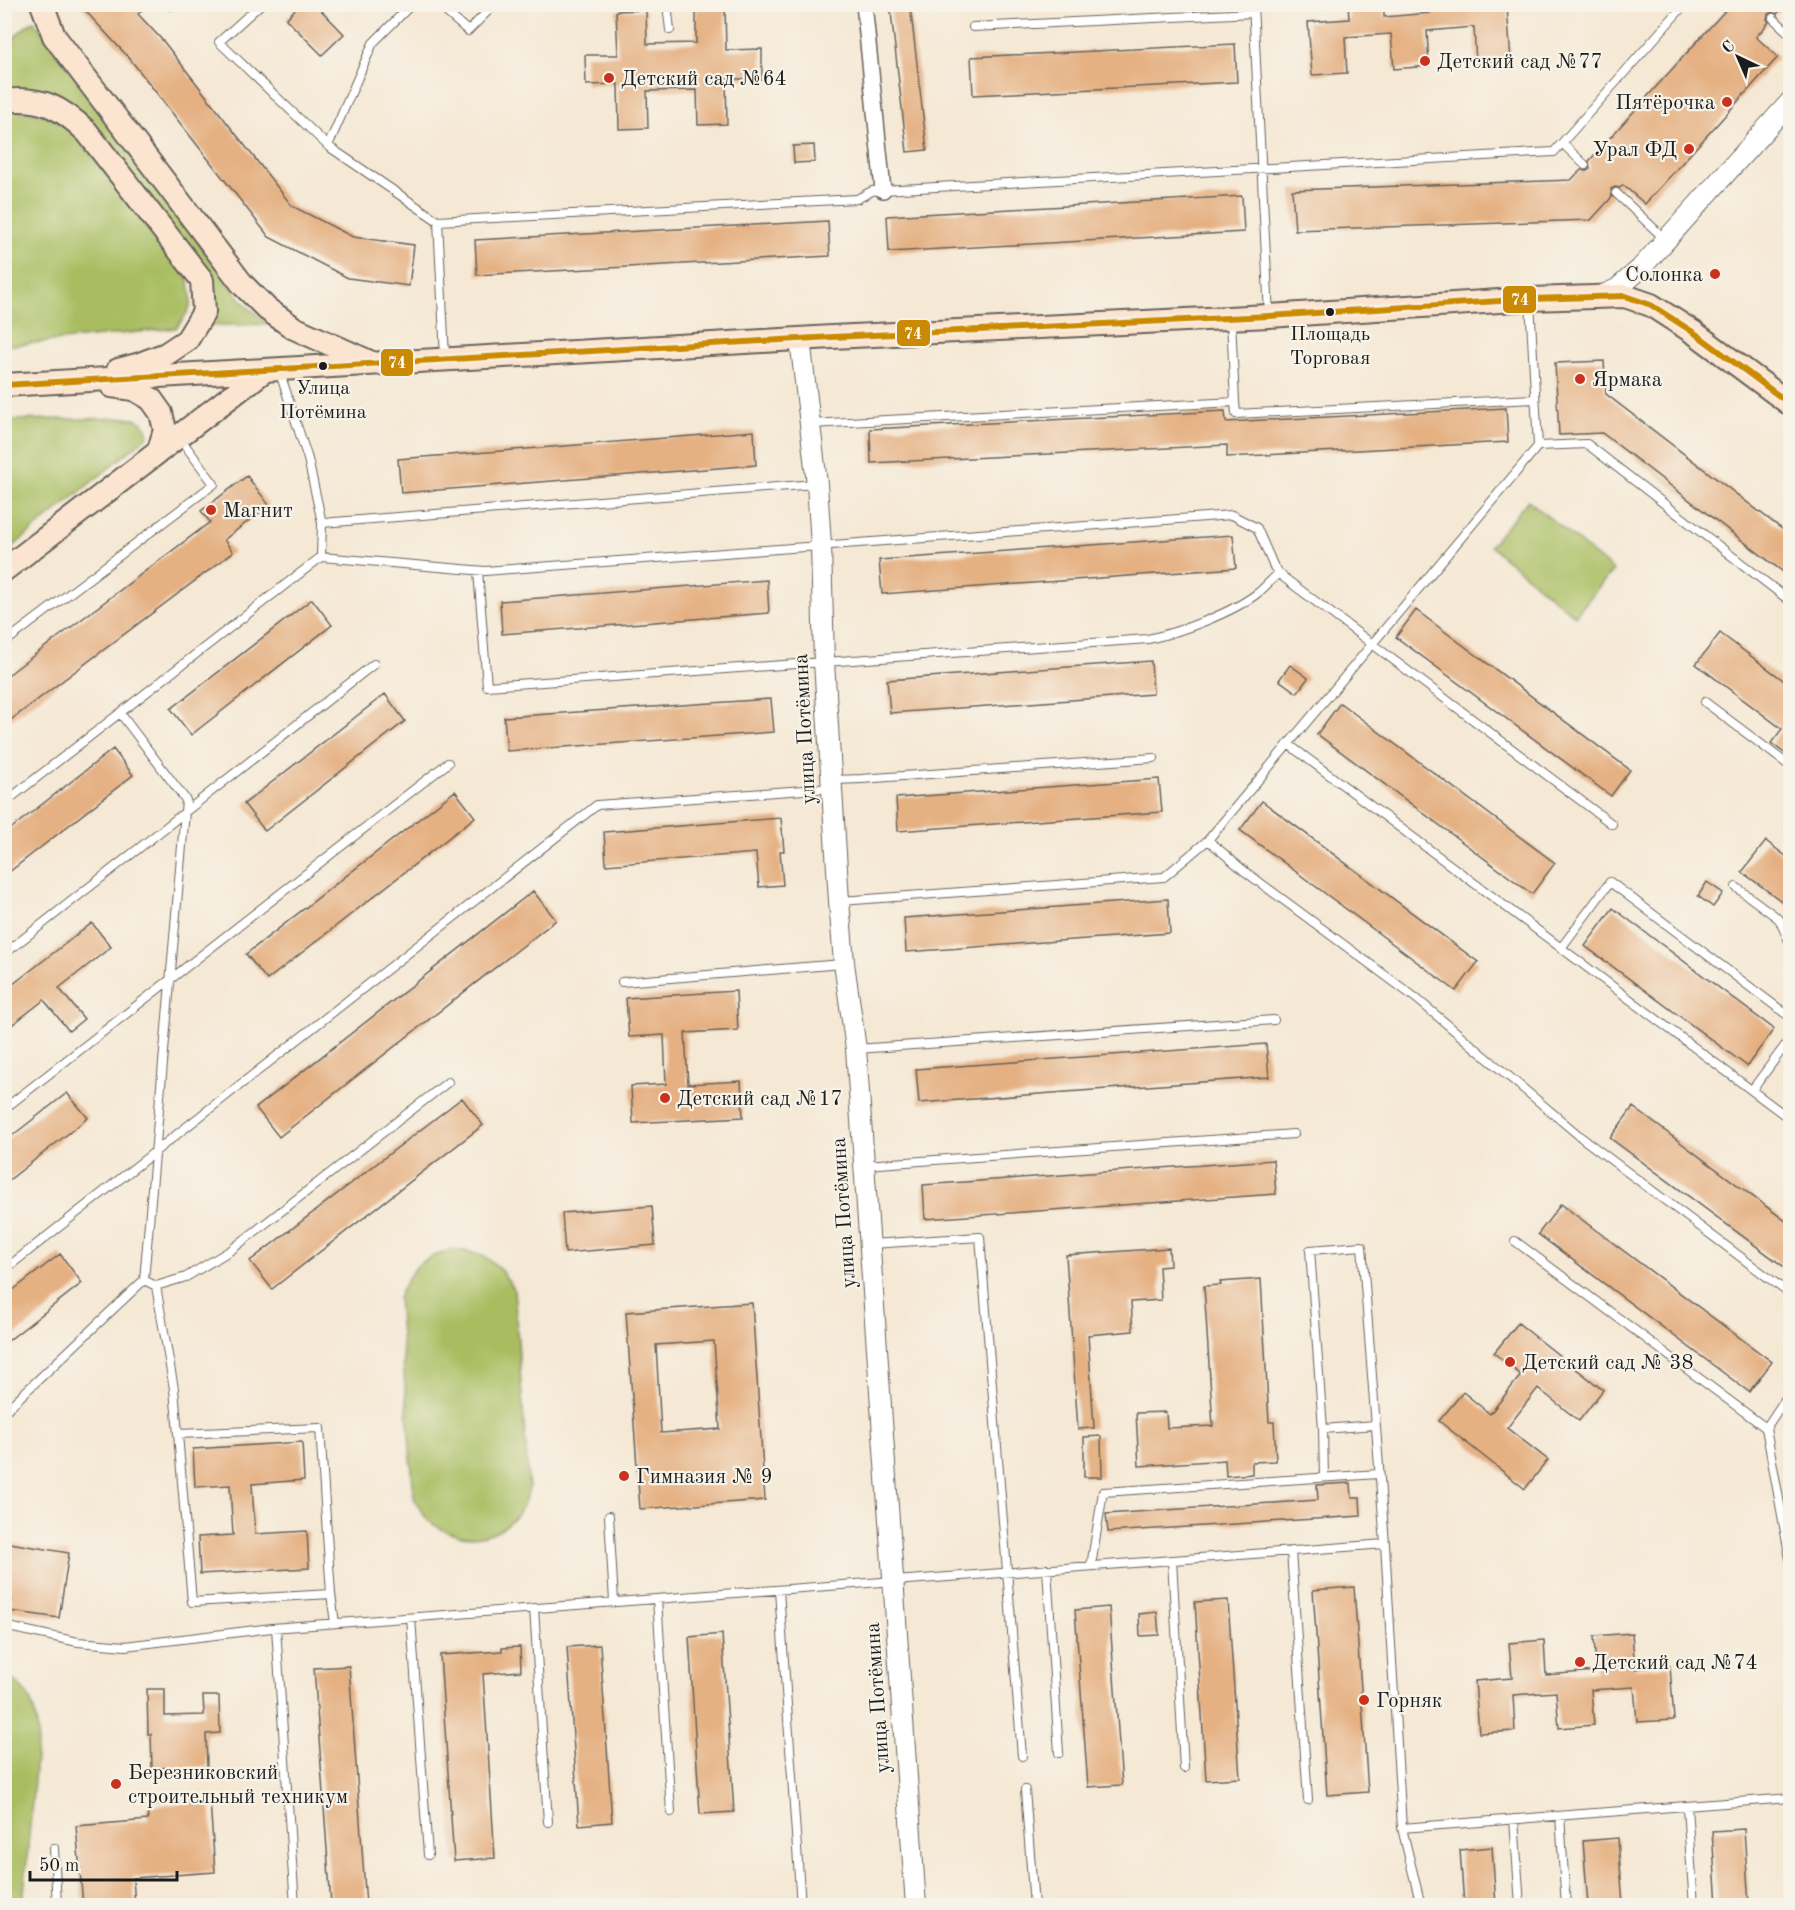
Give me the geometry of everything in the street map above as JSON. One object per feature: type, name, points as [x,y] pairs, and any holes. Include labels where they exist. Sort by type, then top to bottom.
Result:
[{"type":"main road","points":[[42,4],[54,36],[243,285],[267,309],[294,328],[376,365]]},
{"type":"main road","points":[[4,101],[30,100],[50,105],[68,114],[87,132],[202,280],[204,312],[187,340],[166,354],[140,364],[75,381]]},
{"type":"main road","points":[[4,385],[800,339],[1269,316],[1530,299],[1625,296],[1651,305],[1696,334],[1791,404]]},
{"type":"main road","points":[[4,570],[159,450],[271,371]]},
{"type":"main road","points":[[75,381],[134,389],[151,399],[161,413],[165,430],[159,450]]},
{"type":"street","points":[[864,4],[883,190]]},
{"type":"street","points":[[1599,297],[1617,288],[1640,269],[1791,102]]},
{"type":"street","name":"улица Потёмина","points":[[800,339],[808,424],[817,484],[824,662],[839,901],[844,963],[856,1050],[916,1905]]},
{"type":"lane","points":[[261,4],[219,42],[328,146],[438,221],[857,199],[872,191],[883,190],[1554,152],[1685,4]]},
{"type":"lane","points":[[328,146],[373,42],[412,4]]},
{"type":"lane","points":[[437,4],[468,31],[495,4]]},
{"type":"lane","points":[[667,4],[670,30]]},
{"type":"lane","points":[[974,27],[1253,9],[1269,316]]},
{"type":"lane","points":[[1773,18],[1791,34]]},
{"type":"lane","points":[[1562,143],[1585,165]]},
{"type":"lane","points":[[1616,193],[1666,240]]},
{"type":"lane","points":[[438,221],[446,361]]},
{"type":"lane","points":[[839,901],[1164,877],[1208,840],[1538,446],[1530,299]]},
{"type":"lane","points":[[1231,318],[1236,414],[1535,399]]},
{"type":"lane","points":[[271,371],[308,459],[322,523],[321,557]]},
{"type":"lane","points":[[808,424],[1235,402]]},
{"type":"lane","points":[[4,643],[214,484],[178,436]]},
{"type":"lane","points":[[1538,446],[1587,444],[1791,601]]},
{"type":"lane","points":[[322,523],[817,484]]},
{"type":"lane","points":[[4,803],[321,557],[478,571],[1232,515],[1257,528],[1274,567],[1279,573],[1612,824]]},
{"type":"lane","points":[[478,571],[487,686],[1148,639],[1173,634],[1219,614],[1257,593],[1279,573]]},
{"type":"lane","points":[[4,954],[374,664]]},
{"type":"lane","points":[[1705,702],[1791,766]]},
{"type":"lane","points":[[4,1412],[144,1280],[186,800],[120,713]]},
{"type":"lane","points":[[1288,744],[1791,1119]]},
{"type":"lane","points":[[4,1270],[597,806],[832,784],[861,779],[1154,758]]},
{"type":"lane","points":[[4,1109],[448,763]]},
{"type":"lane","points":[[1208,840],[1243,870],[1417,999],[1581,1138],[1791,1294]]},
{"type":"lane","points":[[1561,948],[1610,882],[1791,1017]]},
{"type":"lane","points":[[1736,887],[1779,919],[1791,943]]},
{"type":"lane","points":[[622,982],[844,963]]},
{"type":"lane","points":[[856,1050],[1274,1020]]},
{"type":"lane","points":[[1752,1090],[1791,1039]]},
{"type":"lane","points":[[144,1280],[156,1286],[186,1277],[231,1250],[448,1082]]},
{"type":"lane","points":[[864,1165],[1294,1134]]},
{"type":"lane","points":[[869,1244],[980,1237],[1022,1756]]},
{"type":"lane","points":[[1515,1241],[1766,1428],[1791,1559]]},
{"type":"lane","points":[[1324,1477],[1323,1428],[1310,1250],[1362,1246],[1385,1544],[1402,1827],[1421,1905]]},
{"type":"lane","points":[[156,1286],[174,1389],[192,1602],[331,1594]]},
{"type":"lane","points":[[1766,1428],[1791,1392]]},
{"type":"lane","points":[[1323,1428],[1375,1425]]},
{"type":"lane","points":[[178,1434],[320,1428],[335,1623]]},
{"type":"lane","points":[[1091,1566],[1103,1492],[1379,1474]]},
{"type":"lane","points":[[609,1516],[614,1602]]},
{"type":"lane","points":[[4,1626],[78,1642],[125,1646],[335,1623],[1385,1544]]},
{"type":"lane","points":[[1291,1551],[1308,1800]]},
{"type":"lane","points":[[1172,1560],[1184,1768]]},
{"type":"lane","points":[[1047,1569],[1059,1753]]},
{"type":"lane","points":[[778,1590],[801,1905]]},
{"type":"lane","points":[[657,1599],[671,1812]]},
{"type":"lane","points":[[534,1608],[548,1822]]},
{"type":"lane","points":[[411,1618],[428,1855]]},
{"type":"lane","points":[[276,1628],[295,1905]]},
{"type":"lane","points":[[1025,1791],[1034,1905]]},
{"type":"lane","points":[[1402,1827],[1791,1798]]},
{"type":"lane","points":[[1687,1807],[1694,1905]]},
{"type":"lane","points":[[1560,1816],[1566,1905]]},
{"type":"lane","points":[[1514,1819],[1520,1905]]},
{"type":"lane","points":[[54,1848],[57,1905]]},
{"type":"green space","points":[[34,21],[235,292],[247,306],[269,324],[207,326],[212,300],[94,125],[5,94],[5,60],[10,43]]},
{"type":"green space","points":[[5,109],[44,115],[77,136],[188,279],[191,294],[190,305],[176,328],[5,346]]},
{"type":"green space","points":[[129,418],[143,423],[148,436],[5,553],[5,420]]},
{"type":"green space","points":[[1528,500],[1613,570],[1575,616],[1490,546]]},
{"type":"green space","points":[[453,1249],[474,1253],[489,1260],[495,1264],[514,1289],[529,1489],[519,1512],[508,1524],[497,1531],[475,1537],[452,1534],[440,1528],[427,1519],[414,1498],[398,1298],[408,1278],[418,1265],[432,1256]]},
{"type":"green space","points":[[5,1674],[20,1686],[30,1699],[38,1734],[23,1905],[5,1905]]},
{"type":"building","points":[[79,4],[148,4],[138,14],[164,42],[292,206],[353,237],[414,245],[409,286],[348,278],[269,237],[130,59]]},
{"type":"building","points":[[300,4],[315,4],[344,34],[322,55],[286,19]]},
{"type":"building","points":[[890,4],[910,4],[927,150],[907,152]]},
{"type":"building","points":[[1348,4],[1384,4],[1384,17],[1430,13],[1430,4],[1465,4],[1466,10],[1507,7],[1511,60],[1476,63],[1474,27],[1427,31],[1429,66],[1394,69],[1391,34],[1345,37],[1347,73],[1312,75],[1308,22],[1349,19]]},
{"type":"building","points":[[1731,4],[1785,4],[1777,14],[1772,12],[1768,14],[1769,22],[1756,37],[1778,57],[1645,204],[1623,185],[1620,188],[1611,189],[1612,197],[1591,220],[1295,230],[1292,190],[1571,180],[1581,170],[1590,169],[1589,161]]},
{"type":"building","points":[[725,7],[726,50],[762,49],[762,79],[726,79],[727,124],[698,125],[697,90],[647,91],[648,128],[619,129],[618,84],[586,85],[585,55],[618,55],[616,11],[646,10],[647,44],[696,43],[696,8]]},
{"type":"building","points":[[1235,44],[1237,82],[973,95],[971,57]]},
{"type":"building","points":[[814,145],[815,162],[794,163],[793,146]]},
{"type":"building","points":[[1242,196],[1244,232],[889,252],[887,216]]},
{"type":"building","points":[[828,221],[830,256],[477,275],[475,240]]},
{"type":"building","points":[[1604,361],[1606,394],[1791,536],[1791,578],[1602,433],[1559,435],[1555,363]]},
{"type":"building","points":[[1506,408],[1508,442],[1227,457],[1227,445],[871,463],[870,429],[1225,411],[1226,422]]},
{"type":"building","points":[[754,431],[756,465],[401,493],[398,459]]},
{"type":"building","points":[[247,476],[269,505],[224,540],[233,552],[4,725],[4,678],[210,522],[201,511]]},
{"type":"building","points":[[1233,535],[1236,568],[882,594],[879,560]]},
{"type":"building","points":[[767,580],[769,613],[502,634],[500,601]]},
{"type":"building","points":[[312,599],[332,625],[191,735],[171,709]]},
{"type":"building","points":[[1416,610],[1630,770],[1611,796],[1396,637]]},
{"type":"building","points":[[1720,633],[1791,686],[1791,758],[1771,743],[1782,729],[1696,664]]},
{"type":"building","points":[[1151,661],[1153,694],[890,713],[887,680]]},
{"type":"building","points":[[1290,665],[1308,678],[1297,693],[1279,680]]},
{"type":"building","points":[[385,694],[405,721],[265,831],[244,804]]},
{"type":"building","points":[[771,699],[774,732],[507,751],[504,717]]},
{"type":"building","points":[[1340,703],[1555,863],[1532,894],[1317,734]]},
{"type":"building","points":[[113,749],[133,775],[4,876],[4,834]]},
{"type":"building","points":[[1159,779],[1162,812],[898,831],[896,798]]},
{"type":"building","points":[[455,791],[475,817],[267,980],[246,954]]},
{"type":"building","points":[[1262,801],[1478,962],[1456,991],[1240,830]]},
{"type":"building","points":[[781,818],[784,851],[780,851],[783,885],[759,887],[756,853],[606,865],[604,832]]},
{"type":"building","points":[[1766,841],[1791,860],[1791,908],[1742,872]]},
{"type":"building","points":[[1707,882],[1723,893],[1713,907],[1698,896]]},
{"type":"building","points":[[533,891],[556,920],[279,1137],[256,1108]]},
{"type":"building","points":[[1168,899],[1170,933],[906,952],[904,918]]},
{"type":"building","points":[[1613,908],[1774,1029],[1747,1066],[1585,946]]},
{"type":"building","points":[[92,923],[111,947],[59,988],[84,1019],[69,1031],[44,1000],[4,1031],[4,991]]},
{"type":"building","points":[[736,991],[738,1030],[685,1033],[688,1084],[741,1081],[743,1117],[633,1123],[631,1086],[666,1084],[664,1035],[629,1037],[626,998]]},
{"type":"building","points":[[1266,1044],[1269,1077],[919,1103],[916,1069]]},
{"type":"building","points":[[67,1093],[88,1118],[4,1184],[4,1142]]},
{"type":"building","points":[[462,1098],[483,1125],[272,1289],[250,1261]]},
{"type":"building","points":[[1633,1107],[1791,1225],[1791,1272],[1610,1138]]},
{"type":"building","points":[[1273,1160],[1276,1194],[925,1219],[923,1185]]},
{"type":"building","points":[[1561,1204],[1772,1362],[1749,1392],[1538,1234]]},
{"type":"building","points":[[652,1206],[655,1245],[565,1253],[562,1213]]},
{"type":"building","points":[[1169,1248],[1170,1266],[1159,1267],[1161,1300],[1131,1302],[1133,1331],[1088,1335],[1094,1428],[1078,1429],[1066,1255]]},
{"type":"building","points":[[60,1254],[82,1283],[4,1344],[4,1297]]},
{"type":"building","points":[[1261,1279],[1269,1422],[1274,1422],[1276,1461],[1252,1462],[1252,1474],[1226,1476],[1225,1460],[1139,1466],[1136,1413],[1166,1412],[1167,1428],[1213,1426],[1204,1286],[1221,1285],[1220,1282]]},
{"type":"building","points":[[752,1303],[765,1500],[640,1509],[626,1312]],"holes":[[[714,1341],[720,1429],[661,1433],[656,1345]]]},
{"type":"building","points":[[1518,1323],[1603,1390],[1579,1421],[1538,1388],[1507,1428],[1548,1460],[1525,1489],[1439,1421],[1463,1392],[1490,1414],[1521,1375],[1494,1353]]},
{"type":"building","points":[[1101,1436],[1102,1477],[1084,1477],[1084,1437]]},
{"type":"building","points":[[302,1442],[304,1480],[252,1484],[255,1534],[307,1531],[309,1568],[200,1574],[198,1537],[233,1535],[230,1485],[195,1487],[193,1449]]},
{"type":"building","points":[[1351,1483],[1352,1498],[1360,1498],[1361,1516],[1108,1532],[1106,1514],[1318,1500],[1317,1485]]},
{"type":"building","points":[[4,1542],[69,1553],[59,1618],[10,1611],[12,1599],[4,1598]]},
{"type":"building","points":[[1354,1587],[1368,1792],[1327,1795],[1313,1590]]},
{"type":"building","points":[[1228,1600],[1240,1778],[1206,1780],[1195,1602]]},
{"type":"building","points":[[1109,1607],[1122,1785],[1088,1787],[1075,1610]]},
{"type":"building","points":[[1157,1612],[1159,1635],[1140,1636],[1139,1614]]},
{"type":"building","points":[[1632,1633],[1635,1669],[1670,1666],[1674,1720],[1637,1722],[1634,1687],[1591,1690],[1594,1725],[1559,1728],[1556,1692],[1513,1695],[1515,1731],[1479,1733],[1475,1681],[1512,1678],[1509,1643],[1544,1640],[1546,1675],[1596,1671],[1594,1636]]},
{"type":"building","points":[[722,1634],[734,1812],[700,1814],[689,1637]]},
{"type":"building","points":[[600,1645],[612,1822],[579,1825],[567,1647]]},
{"type":"building","points":[[520,1647],[521,1671],[483,1674],[495,1858],[454,1861],[440,1655],[502,1651],[502,1648]]},
{"type":"building","points":[[349,1666],[366,1905],[331,1905],[314,1668]]},
{"type":"building","points":[[147,1689],[165,1689],[165,1716],[204,1715],[203,1696],[219,1696],[220,1733],[206,1734],[207,1767],[152,1768],[151,1734],[148,1734]]},
{"type":"building","points":[[210,1801],[215,1872],[133,1878],[135,1905],[83,1905],[76,1826],[148,1820],[147,1806]]},
{"type":"building","points":[[1744,1829],[1749,1905],[1717,1905],[1712,1831]]},
{"type":"building","points":[[1618,1838],[1623,1905],[1588,1905],[1583,1841]]},
{"type":"building","points":[[1492,1847],[1496,1905],[1464,1905],[1460,1850]]},
{"type":"transit line","name":"74","points":[[4,385],[832,337],[1269,316],[1530,299],[1625,296],[1651,305],[1696,334],[1790,404]]},
{"type":"place","name":"Детский сад №77","points":[[1425,61]]},
{"type":"place","name":"Детский сад №64","points":[[609,78]]},
{"type":"place","name":"Пятёрочка","points":[[1727,102]]},
{"type":"place","name":"Урал ФД","points":[[1689,149]]},
{"type":"place","name":"Солонка","points":[[1715,274]]},
{"type":"place","name":"Площадь Торговая","points":[[1330,312]]},
{"type":"place","name":"Улица Потёмина","points":[[323,366]]},
{"type":"place","name":"Ярмака","points":[[1580,379]]},
{"type":"place","name":"Магнит","points":[[211,510]]},
{"type":"place","name":"Детский сад №17","points":[[665,1098]]},
{"type":"place","name":"Детский сад № 38","points":[[1510,1362]]},
{"type":"place","name":"Гимназия № 9","points":[[624,1476]]},
{"type":"place","name":"Детский сад №74","points":[[1580,1662]]},
{"type":"place","name":"Горняк","points":[[1364,1700]]},
{"type":"place","name":"Березниковский строительный техникум","points":[[116,1784]]}]
